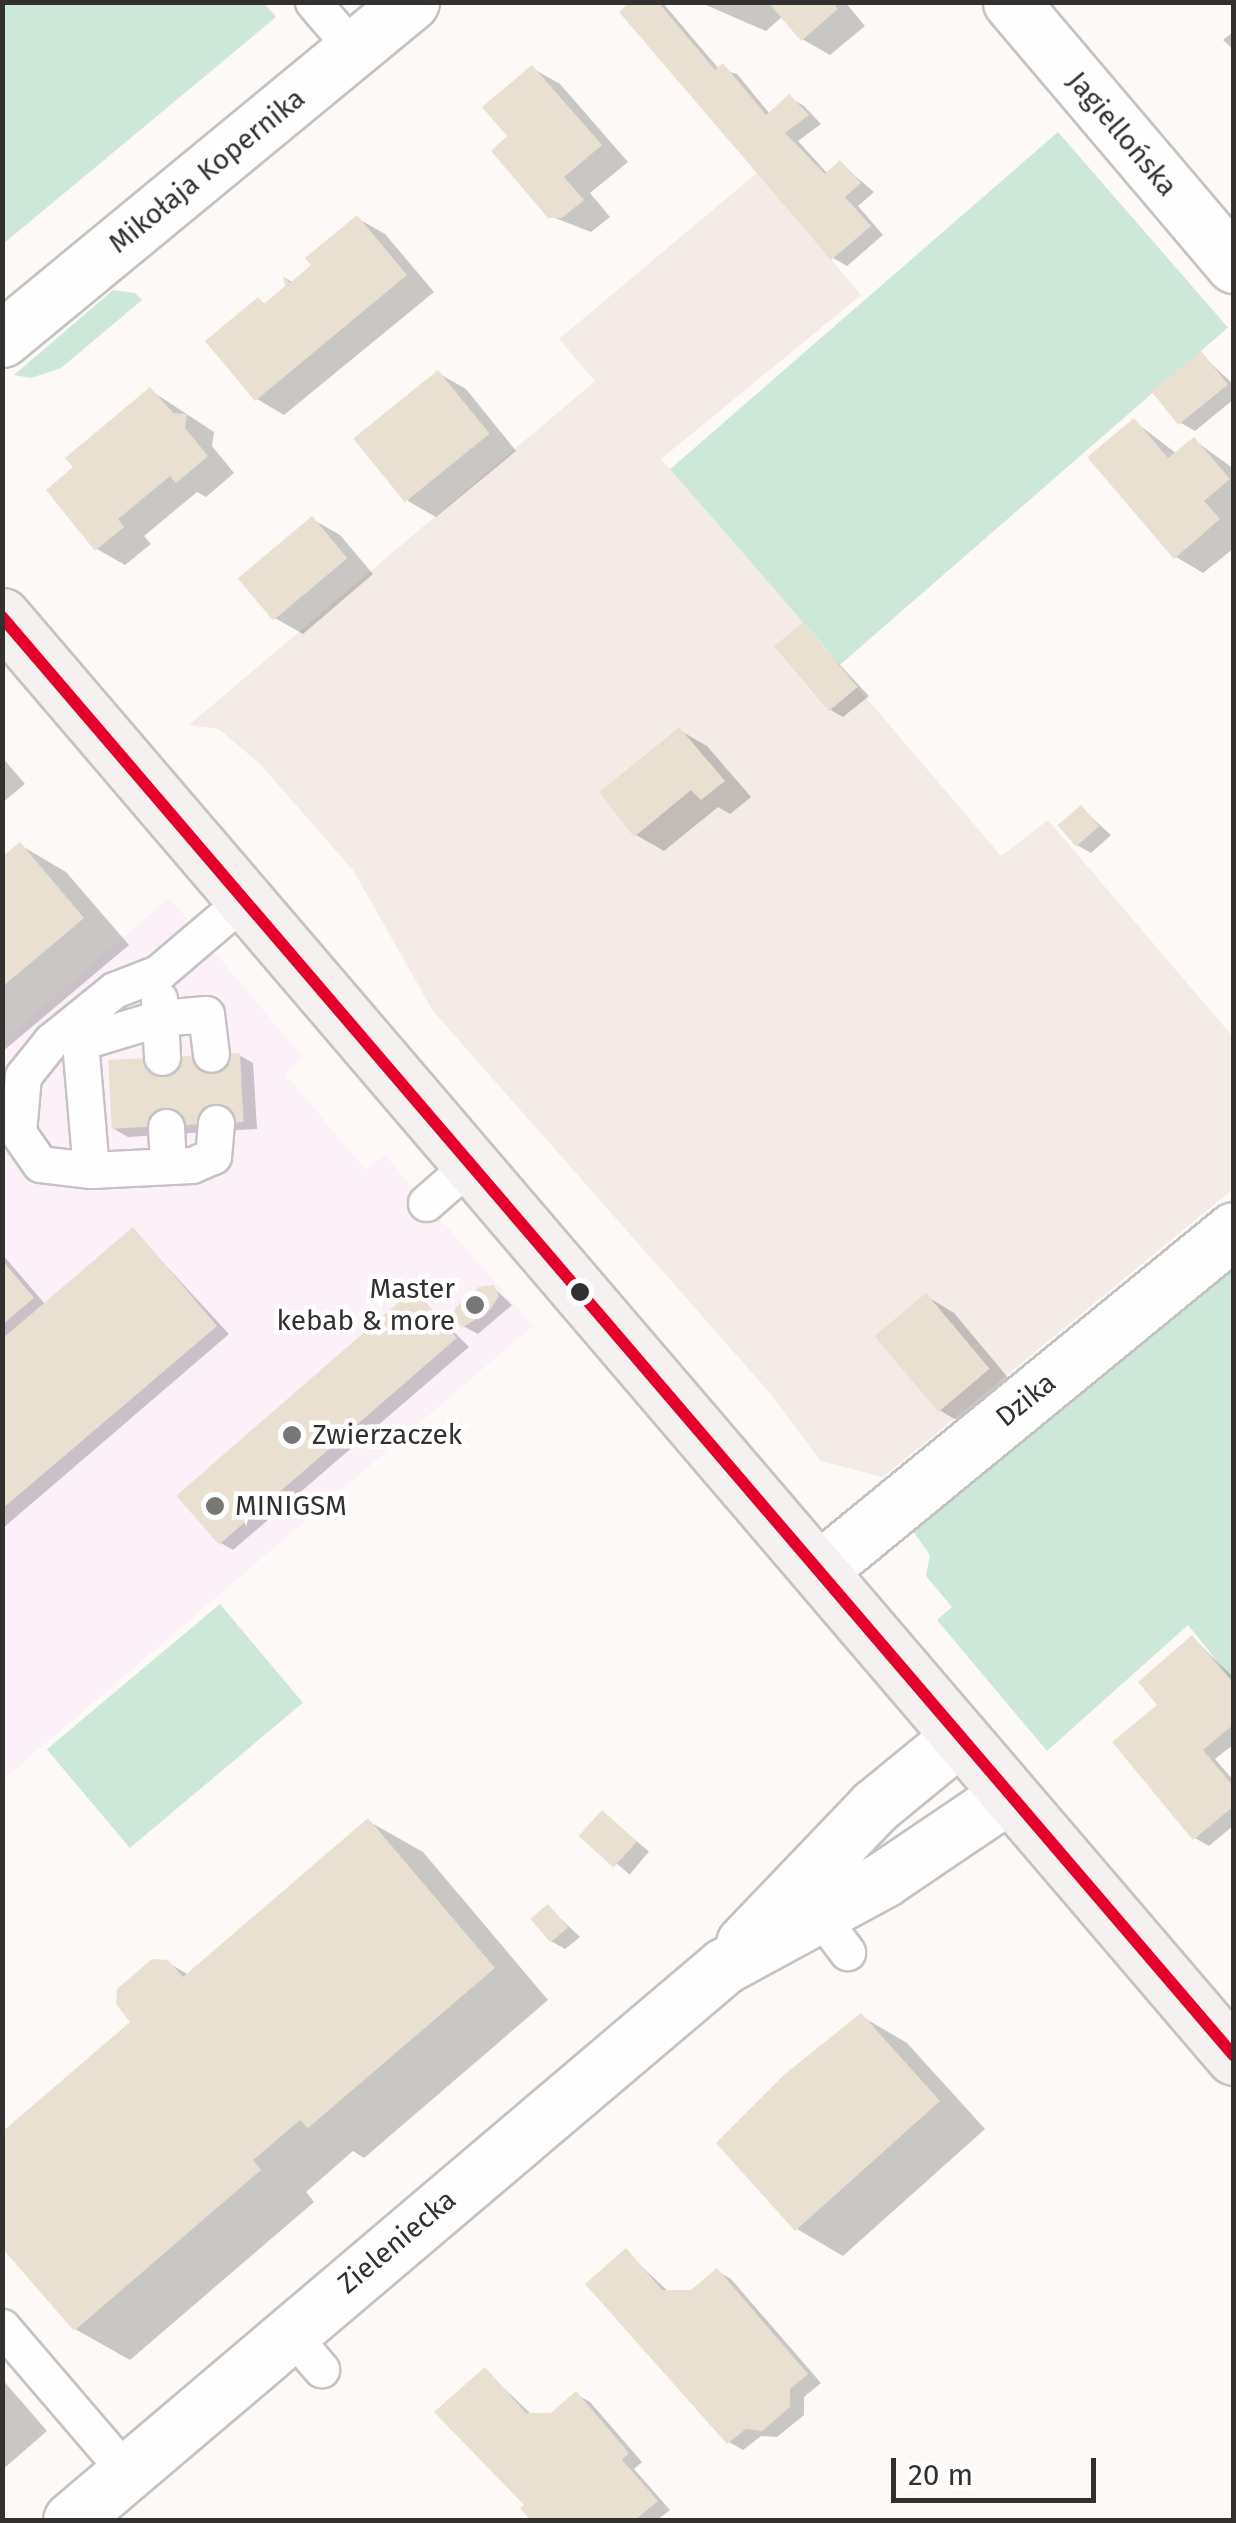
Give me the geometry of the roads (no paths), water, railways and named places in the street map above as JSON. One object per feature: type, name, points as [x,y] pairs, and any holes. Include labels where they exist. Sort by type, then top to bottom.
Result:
[{"type":"street","name":"Mikołaja Kopernika","points":[[2,339],[411,2]]},
{"type":"street","name":"Jagiellońska","points":[[1010,2],[1234,265]]},
{"type":"street","points":[[2,616],[473,1162],[958,1738],[1234,2058]]},
{"type":"street","name":"Dzika","points":[[819,1570],[1234,1230]]},
{"type":"street","name":"Zieleniecka","points":[[821,1917],[958,1738]]},
{"type":"street","name":"Zieleniecka","points":[[71,2520],[127,2473],[306,2351],[724,1966],[821,1917],[1008,1795]]},
{"type":"lane","points":[[313,2],[354,50]]},
{"type":"lane","points":[[216,1123],[213,1156],[168,1166],[92,1170],[40,1164],[10,1139],[24,1076],[51,1041],[114,990],[158,973],[244,899]]},
{"type":"lane","points":[[158,973],[162,1056]]},
{"type":"lane","points":[[92,1170],[80,1042],[160,1018],[206,1014],[211,1054]]},
{"type":"lane","points":[[166,1127],[168,1166]]},
{"type":"lane","points":[[426,1203],[473,1162]]},
{"type":"lane","points":[[2,2327],[127,2473]]},
{"type":"place","name":"Master kebab & more","points":[[475,1305]]},
{"type":"place","name":"Zwierzaczek","points":[[292,1435]]},
{"type":"place","name":"MINIGSM","points":[[215,1506]]}]
